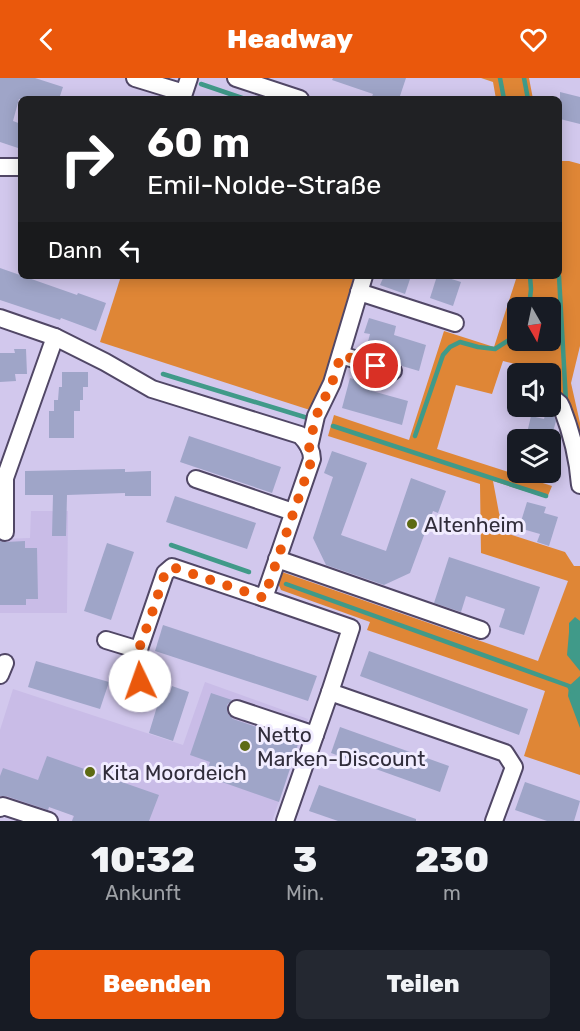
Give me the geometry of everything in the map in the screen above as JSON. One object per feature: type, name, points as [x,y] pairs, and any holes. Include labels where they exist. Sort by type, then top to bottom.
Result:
[{"type":"street","points":[[236,78],[291,96]]},
{"type":"street","points":[[144,79],[185,90]]},
{"type":"street","points":[[0,167],[18,167]]},
{"type":"street","points":[[309,447],[316,416],[332,383],[362,284],[454,323]]},
{"type":"street","points":[[0,318],[55,338],[105,362],[152,389],[300,435],[309,447],[312,459],[264,598]]},
{"type":"street","points":[[5,532],[4,478],[55,338]]},
{"type":"street","points":[[341,355],[393,371]]},
{"type":"street","points":[[561,406],[572,436],[580,485]]},
{"type":"street","points":[[196,479],[293,512]]},
{"type":"street","points":[[277,559],[481,630]]},
{"type":"street","points":[[140,681],[139,650],[165,573],[172,567],[351,628],[285,821]]},
{"type":"street","points":[[106,640],[139,650]]},
{"type":"street","points":[[330,692],[505,753],[514,766],[497,820]]},
{"type":"street","points":[[237,709],[315,735]]},
{"type":"street","points":[[0,808],[3,806],[49,821]]},
{"type":"shaded area","points":[[481,78],[529,78],[532,96],[495,96],[493,82]]},
{"type":"shaded area","points":[[562,161],[580,164],[580,346],[571,383],[580,423],[580,487],[560,417],[561,363],[503,361],[492,394],[456,385],[437,449],[507,472],[507,483],[543,483],[552,486],[547,498],[493,481],[499,513],[506,533],[565,552],[574,566],[580,566],[580,775],[524,756],[545,691],[367,630],[370,622],[281,590],[278,583],[282,572],[538,661],[568,581],[481,553],[480,484],[328,436],[334,415],[409,440],[444,331],[494,347],[507,307],[507,351],[561,351],[561,297],[510,297],[516,279],[562,279]]},
{"type":"shaded area","points":[[120,279],[353,279],[313,411],[100,342]]},
{"type":"shaded area","points":[[31,511],[68,511],[67,613],[0,613],[0,539],[30,538]]},
{"type":"shaded area","points":[[575,617],[580,621],[580,671],[567,655],[569,623]]},
{"type":"shaded area","points":[[580,676],[580,728],[568,696],[569,686]]},
{"type":"shaded area","points":[[205,682],[308,719],[272,821],[72,821],[73,815],[49,807],[47,813],[0,796],[0,730],[13,689],[183,745]]},
{"type":"building","points":[[0,78],[35,78],[63,87],[60,96],[18,96],[13,121],[18,123],[18,148],[0,142]]},
{"type":"building","points":[[333,78],[406,78],[400,96],[372,96],[373,94],[332,80]]},
{"type":"building","points":[[560,92],[580,97],[580,124],[562,120],[562,96]]},
{"type":"building","points":[[0,268],[18,274],[18,279],[31,279],[106,303],[96,331],[0,300]]},
{"type":"building","points":[[383,279],[410,279],[405,294],[380,285]]},
{"type":"building","points":[[436,279],[452,279],[461,282],[453,306],[430,298]]},
{"type":"building","points":[[369,318],[396,326],[394,335],[426,345],[419,371],[402,366],[400,359],[366,349],[370,334],[364,333]]},
{"type":"building","points":[[14,349],[26,349],[27,374],[15,374],[16,381],[0,382],[0,353],[15,353]]},
{"type":"building","points":[[62,372],[88,372],[88,387],[83,387],[80,411],[74,411],[74,438],[49,438],[49,411],[54,411],[54,400],[58,400],[59,387],[62,387]]},
{"type":"building","points":[[350,378],[374,385],[372,391],[408,401],[402,425],[342,408]]},
{"type":"building","points":[[531,417],[544,419],[544,417],[554,417],[556,421],[554,429],[528,429]]},
{"type":"building","points":[[189,436],[281,467],[272,493],[180,462]]},
{"type":"building","name":"Altenheim","points":[[332,451],[367,463],[341,535],[386,551],[411,478],[446,491],[438,513],[433,511],[410,573],[384,585],[326,565],[313,538],[333,477],[324,473]]},
{"type":"building","points":[[125,469],[125,472],[151,471],[151,496],[125,496],[125,493],[67,495],[66,536],[52,536],[53,495],[25,495],[25,471]]},
{"type":"building","points":[[175,496],[256,523],[247,549],[166,522]]},
{"type":"building","points":[[527,502],[546,507],[544,513],[558,517],[549,546],[537,542],[540,534],[519,528]]},
{"type":"building","points":[[0,541],[25,541],[25,548],[37,548],[38,599],[26,599],[26,605],[0,605]]},
{"type":"building","points":[[107,543],[134,552],[111,620],[84,611]]},
{"type":"building","name":"Altenheim","points":[[449,557],[540,587],[524,635],[499,627],[505,609],[466,596],[461,612],[434,603]]},
{"type":"building","points":[[163,625],[317,676],[308,701],[155,651]]},
{"type":"building","points":[[369,651],[528,709],[519,735],[360,676]]},
{"type":"building","points":[[36,661],[109,682],[100,709],[28,687]]},
{"type":"building","points":[[172,686],[189,692],[173,741],[149,733],[162,690],[170,693]]},
{"type":"building","name":"Netto Marken-Discount","points":[[211,693],[232,700],[227,705],[227,711],[233,719],[299,741],[279,802],[205,776],[210,762],[190,755]]},
{"type":"building","points":[[340,727],[449,766],[440,792],[331,753]]},
{"type":"building","points":[[47,756],[159,795],[149,821],[72,821],[74,816],[49,807],[48,810],[0,796],[0,776],[3,768],[38,780]]},
{"type":"building","points":[[525,782],[580,801],[574,821],[547,821],[515,810]]},
{"type":"building","points":[[319,785],[416,819],[416,821],[338,821],[309,811]]},
{"type":"waterway","points":[[500,78],[503,96]]},
{"type":"waterway","points":[[524,78],[527,96]]},
{"type":"waterway","points":[[201,84],[236,96]]},
{"type":"waterway","points":[[530,279],[530,297]]},
{"type":"waterway","points":[[559,279],[566,402]]},
{"type":"waterway","points":[[415,436],[443,355],[450,347],[460,342],[495,349],[507,341]]},
{"type":"waterway","points":[[163,374],[311,419]]},
{"type":"waterway","points":[[333,426],[546,496]]},
{"type":"waterway","points":[[171,545],[249,572]]},
{"type":"waterway","points":[[286,584],[569,686],[572,691]]},
{"type":"place","name":"Altenheim","points":[[412,524]]},
{"type":"place","name":"Netto Marken-Discount","points":[[245,746]]},
{"type":"place","name":"Kita Moordeich","points":[[90,772]]},
{"type":"route","points":[[140,681],[138,654],[140,646],[165,573],[172,567],[264,598],[312,459],[309,447],[316,416],[332,383],[341,355],[376,366]]}]
